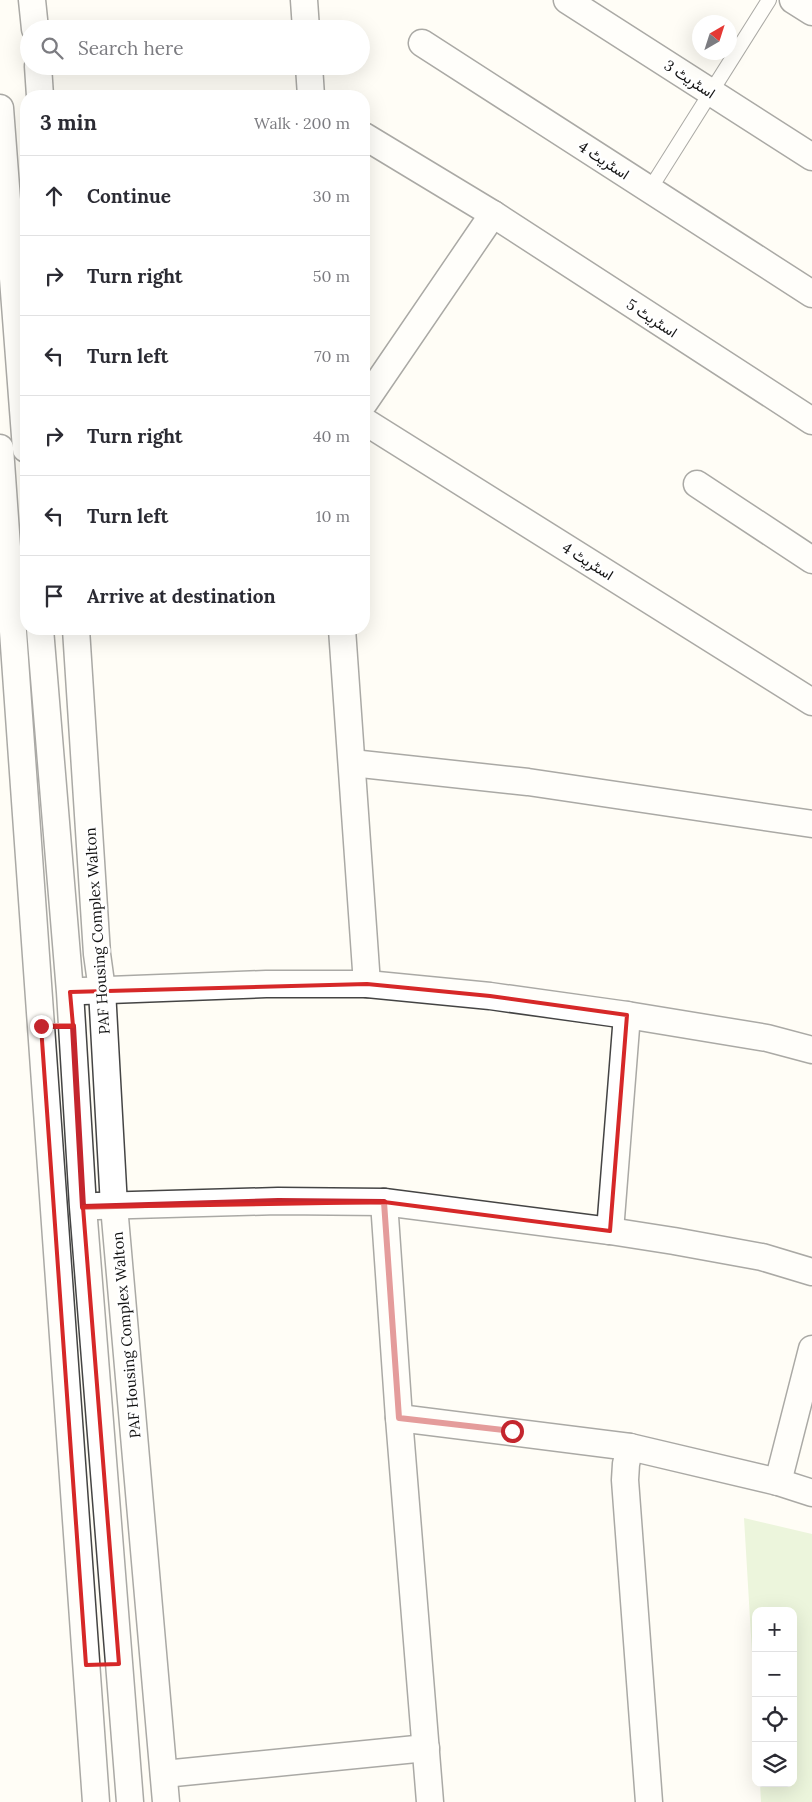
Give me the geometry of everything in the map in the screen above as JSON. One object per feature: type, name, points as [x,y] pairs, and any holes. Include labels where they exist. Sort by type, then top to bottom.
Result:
[{"type":"street","points":[[32,0],[34,20]]},
{"type":"street","points":[[304,0],[305,20]]},
{"type":"street","name":"اسٹریٹ 3","points":[[567,0],[812,157]]},
{"type":"street","points":[[793,0],[812,12]]},
{"type":"street","name":"اسٹریٹ 4","points":[[422,43],[812,294]]},
{"type":"street","points":[[39,75],[40,90]]},
{"type":"street","points":[[310,75],[311,90]]},
{"type":"street","points":[[0,108],[20,371]]},
{"type":"street","name":"اسٹریٹ 5","points":[[370,140],[493,214],[812,421]]},
{"type":"street","points":[[370,394],[493,214]]},
{"type":"street","name":"اسٹریٹ 4","points":[[370,425],[812,702]]},
{"type":"street","points":[[0,448],[96,1802]]},
{"type":"street","points":[[697,484],[809,552]]},
{"type":"street","name":"PAF Housing Complex Walton","points":[[40,635],[73,1026],[83,1207],[130,1802]]},
{"type":"street","name":"PAF Housing Complex Walton","points":[[76,635],[97,954],[102,990],[114,1206],[166,1802]]},
{"type":"street","points":[[342,635],[367,984]]},
{"type":"street","points":[[352,763],[528,782],[812,824]]},
{"type":"street","points":[[70,992],[266,984],[367,984],[490,996],[627,1015],[767,1038],[812,1050]]},
{"type":"street","points":[[610,1231],[627,1015]]},
{"type":"street","points":[[41,1026],[73,1026]]},
{"type":"street","points":[[83,1207],[278,1201],[384,1202],[674,1241],[762,1257],[812,1272]]},
{"type":"street","points":[[384,1202],[399,1418],[430,1802]]},
{"type":"street","points":[[778,1482],[812,1349]]},
{"type":"street","points":[[399,1418],[630,1447],[778,1482],[812,1493]]},
{"type":"street","points":[[630,1447],[626,1464],[626,1480],[649,1802]]},
{"type":"street","points":[[86,1665],[119,1664]]},
{"type":"street","points":[[164,1774],[426,1748]]},
{"type":"lane","points":[[650,189],[770,0]]},
{"type":"highlighted area","points":[[367,984],[490,996],[627,1015],[610,1231],[384,1202],[83,1207],[119,1664],[86,1665],[41,1026],[73,1026],[70,992]]},
{"type":"green space","points":[[744,1518],[812,1534],[812,1802],[761,1802],[760,1787],[797,1787],[797,1607],[752,1607],[752,1653]]},
{"type":"route","points":[[41,1026],[73,1026],[83,1207],[160,1203],[278,1201],[384,1202],[399,1418],[512,1431]]}]
